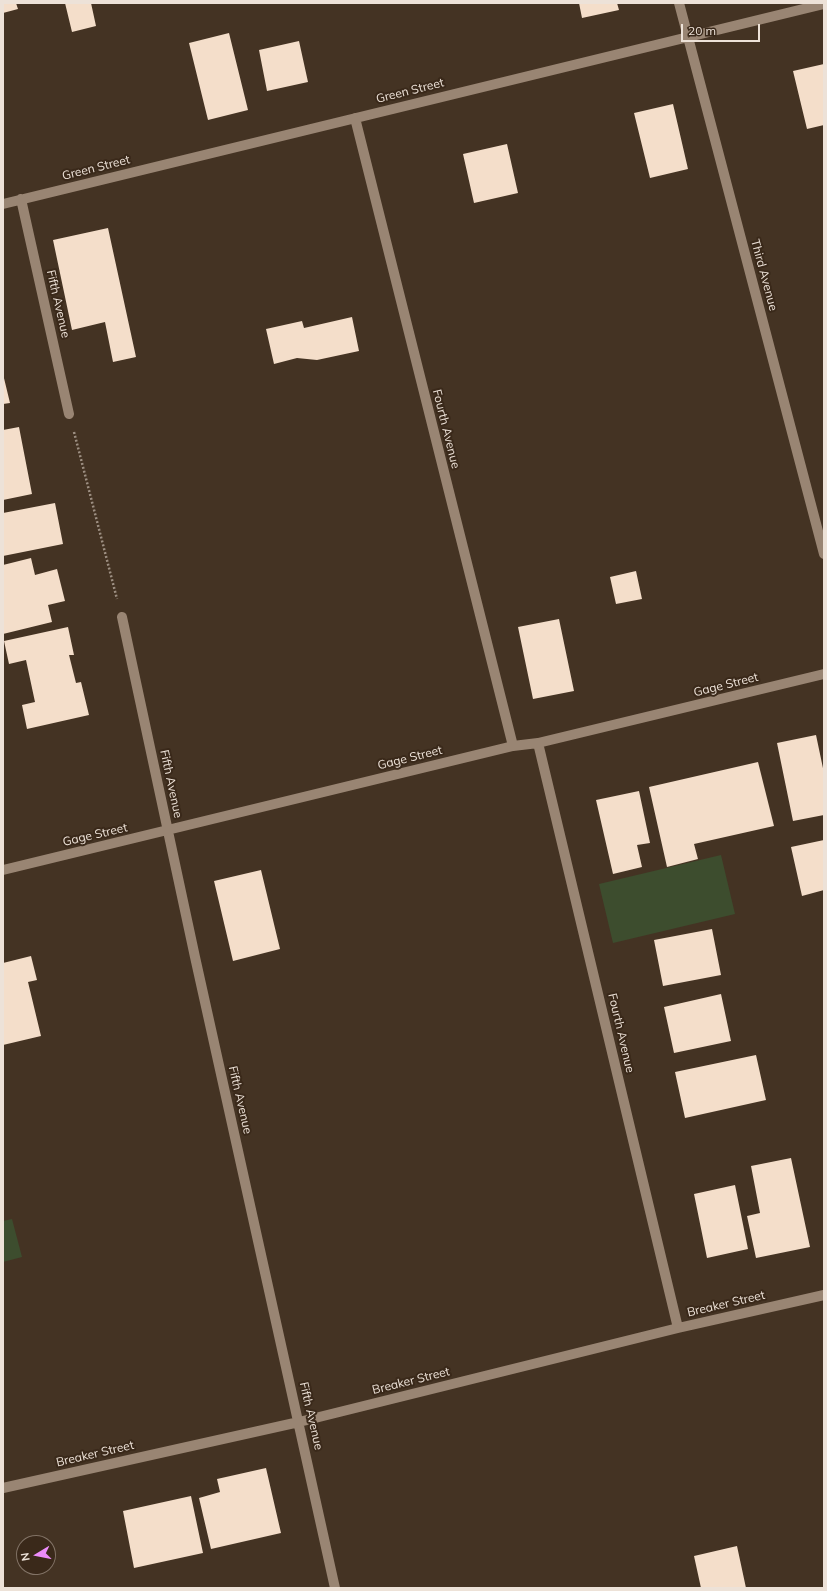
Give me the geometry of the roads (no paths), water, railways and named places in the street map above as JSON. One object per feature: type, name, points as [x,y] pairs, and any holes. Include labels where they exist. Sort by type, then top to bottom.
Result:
[{"type":"street","name":"Third Avenue","points":[[679,3],[824,554]]},
{"type":"street","name":"Green Street","points":[[3,204],[824,4]]},
{"type":"street","name":"Fourth Avenue","points":[[355,118],[512,746]]},
{"type":"street","name":"Fifth Avenue","points":[[21,199],[69,414]]},
{"type":"street","name":"Fifth Avenue","points":[[122,617],[198,972],[335,1588]]},
{"type":"street","name":"Gage Street","points":[[3,870],[512,746],[538,743],[824,674]]},
{"type":"street","name":"Fourth Avenue","points":[[538,743],[678,1328]]},
{"type":"street","name":"Breaker Street","points":[[3,1488],[299,1422],[678,1328],[824,1295]]}]
